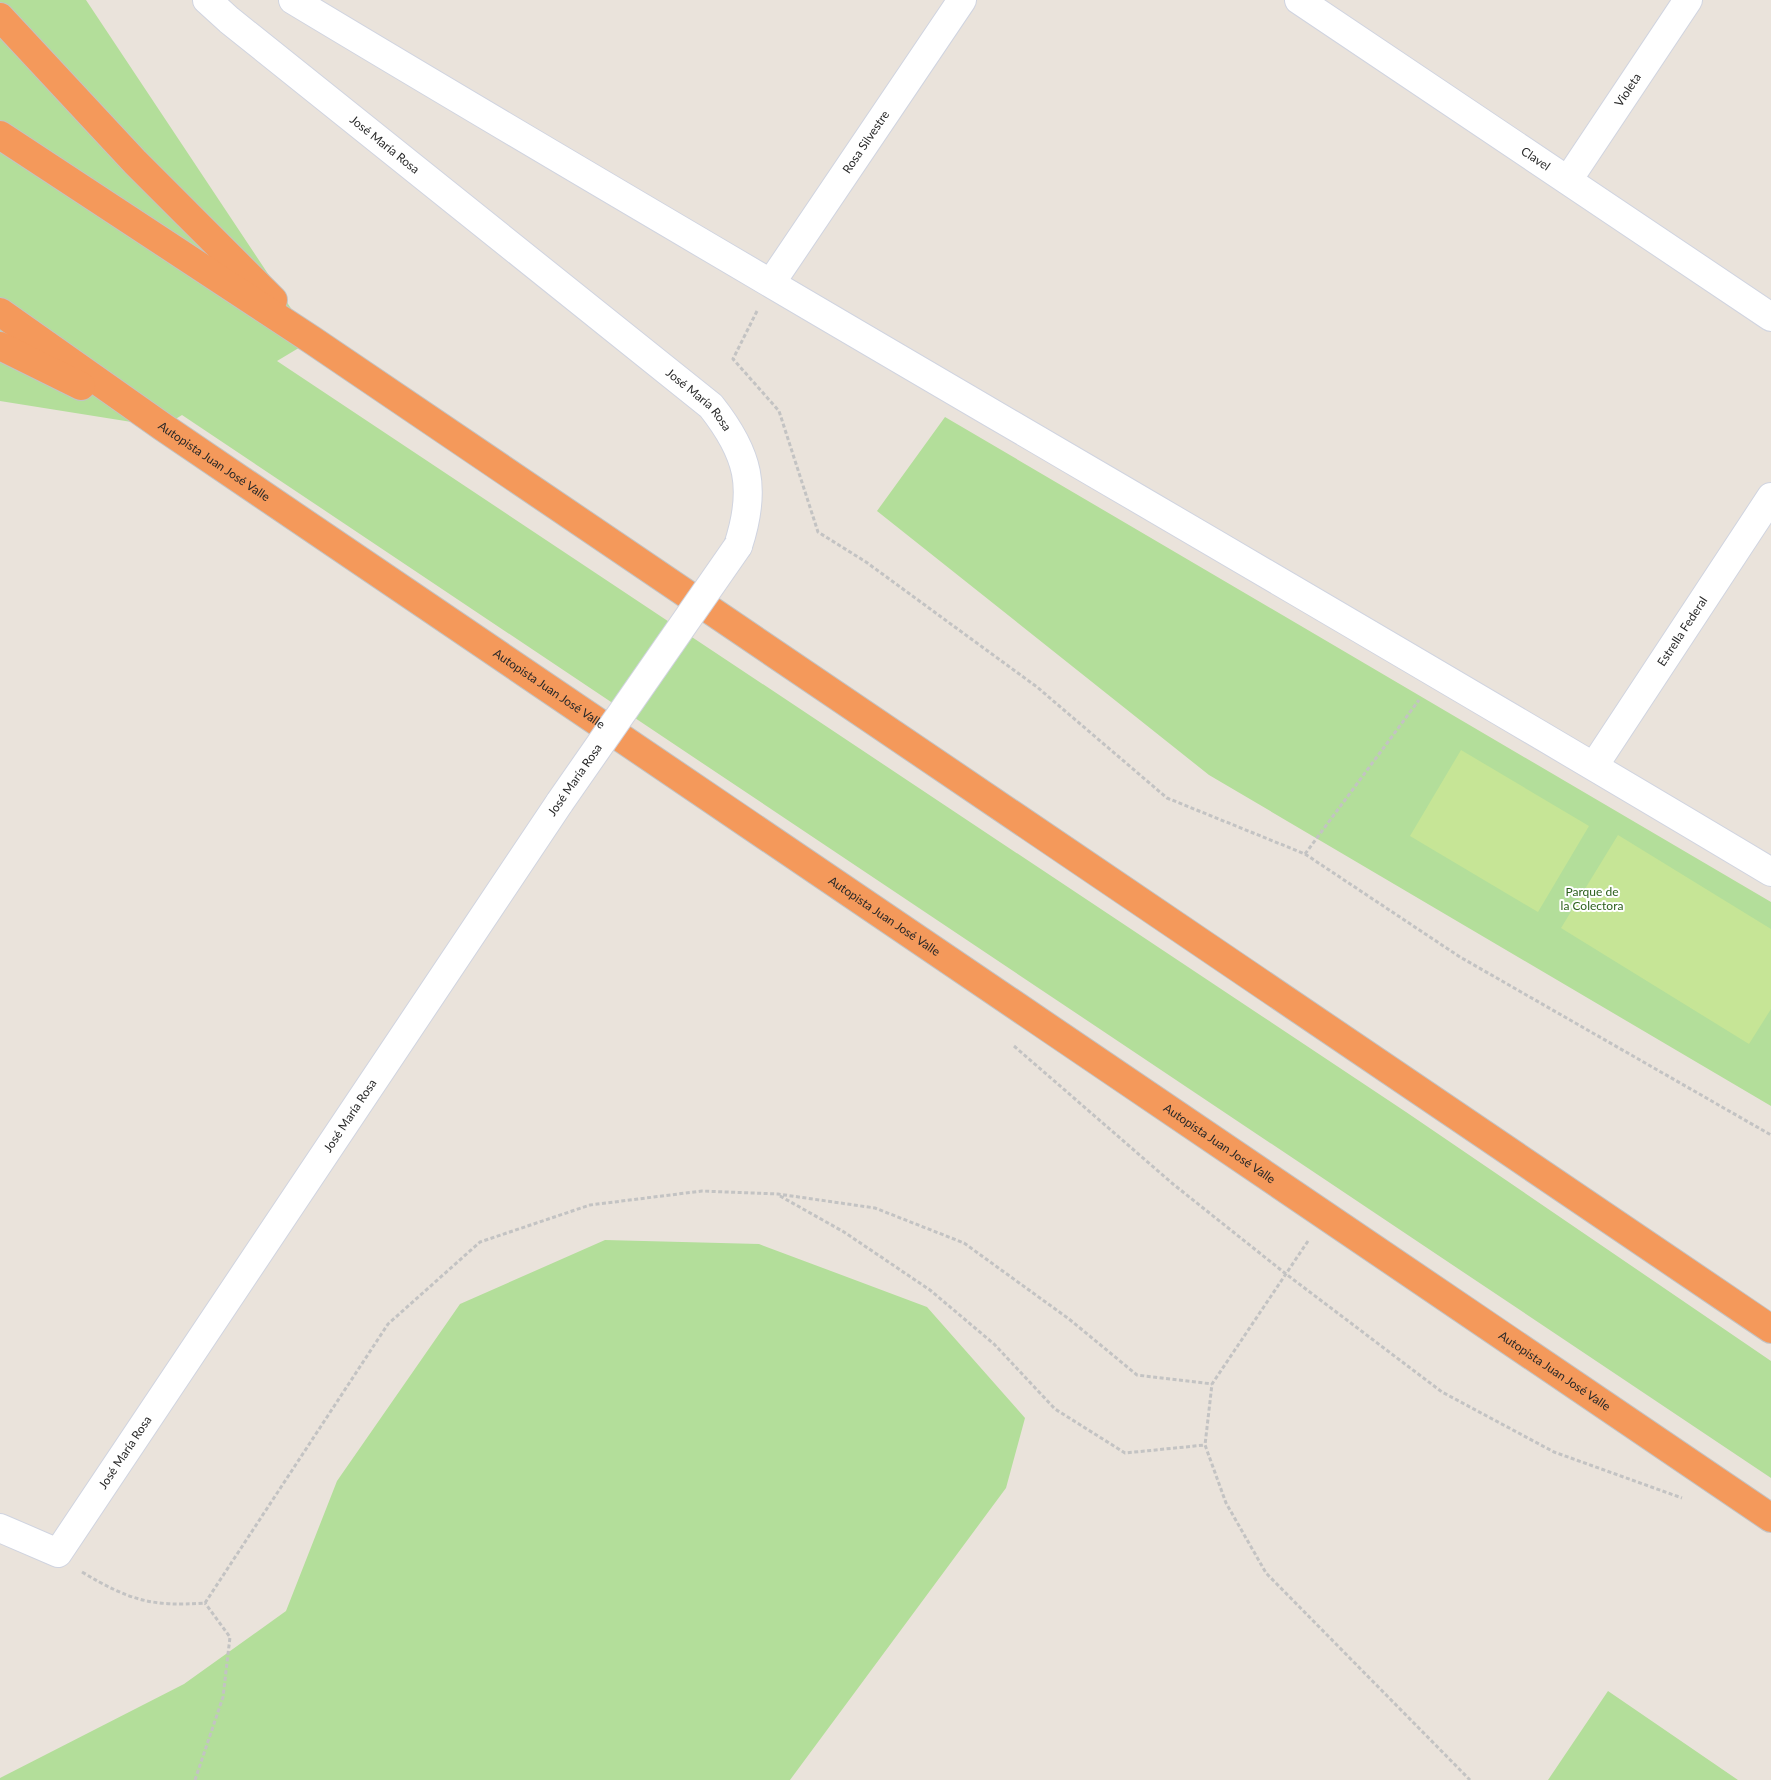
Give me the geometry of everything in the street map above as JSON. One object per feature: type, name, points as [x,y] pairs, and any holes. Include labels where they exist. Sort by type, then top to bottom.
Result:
[{"type":"highway","points":[[0,17],[135,162],[312,340]]},
{"type":"highway","points":[[0,135],[312,340],[1771,1328]]},
{"type":"highway","name":"Autopista Juan José Valle","points":[[0,312],[163,427],[1771,1518]]},
{"type":"highway","points":[[0,346],[163,427]]},
{"type":"street","name":"José María Rosa","points":[[58,1553],[560,802],[738,546],[747,518],[748,485],[740,452],[730,430],[711,406],[229,20],[207,0]]},
{"type":"street","points":[[293,0],[771,283],[1439,673],[1771,872]]},
{"type":"street","name":"Rosa Silvestre","points":[[771,283],[962,0]]},
{"type":"street","name":"Violeta","points":[[1568,180],[1688,0]]},
{"type":"street","name":"Clavel","points":[[1317,5],[1568,180],[1771,317]]},
{"type":"street","name":"Estrella Federal","points":[[1594,766],[1771,497]]},
{"type":"street","points":[[0,1528],[58,1553]]},
{"type":"path","points":[[771,283],[732,359],[780,411],[818,532],[866,562],[1037,687],[1167,798],[1305,854],[1460,958],[1771,1135]]},
{"type":"path","points":[[1305,854],[1439,673]]},
{"type":"path","points":[[1012,1044],[1173,1184],[1286,1274],[1442,1392],[1554,1452],[1690,1501]]},
{"type":"path","points":[[205,1603],[388,1324],[480,1242],[590,1205],[702,1192],[778,1194],[874,1208],[964,1243],[1069,1319],[1137,1375],[1212,1384]]},
{"type":"path","points":[[778,1194],[844,1232],[930,1290],[994,1344],[1055,1410],[1125,1453],[1205,1445]]},
{"type":"path","points":[[1325,1215],[1212,1384],[1205,1445],[1226,1503],[1266,1574],[1470,1780]]},
{"type":"path","points":[[58,1553],[98,1581],[146,1603],[176,1605],[205,1603]]},
{"type":"path","points":[[195,1780],[223,1697],[230,1637],[205,1603]]},
{"type":"green space","points":[[0,0],[86,0],[312,340],[277,361],[1406,1112],[1771,1361],[1771,1478],[182,415],[163,427],[0,401]]},
{"type":"green space","name":"Parque de la Colectora","points":[[945,417],[1771,902],[1771,1106],[1209,775],[877,511]]},
{"type":"green space","points":[[1461,750],[1589,826],[1538,912],[1410,836]]},
{"type":"green space","points":[[1618,835],[1771,929],[1771,1009],[1749,1044],[1561,928]]},
{"type":"green space","points":[[605,1240],[759,1244],[927,1307],[1025,1418],[1006,1488],[790,1780],[0,1780],[0,1778],[184,1684],[286,1611],[337,1481],[460,1304]]},
{"type":"green space","points":[[1608,1691],[1738,1780],[1548,1780]]}]
